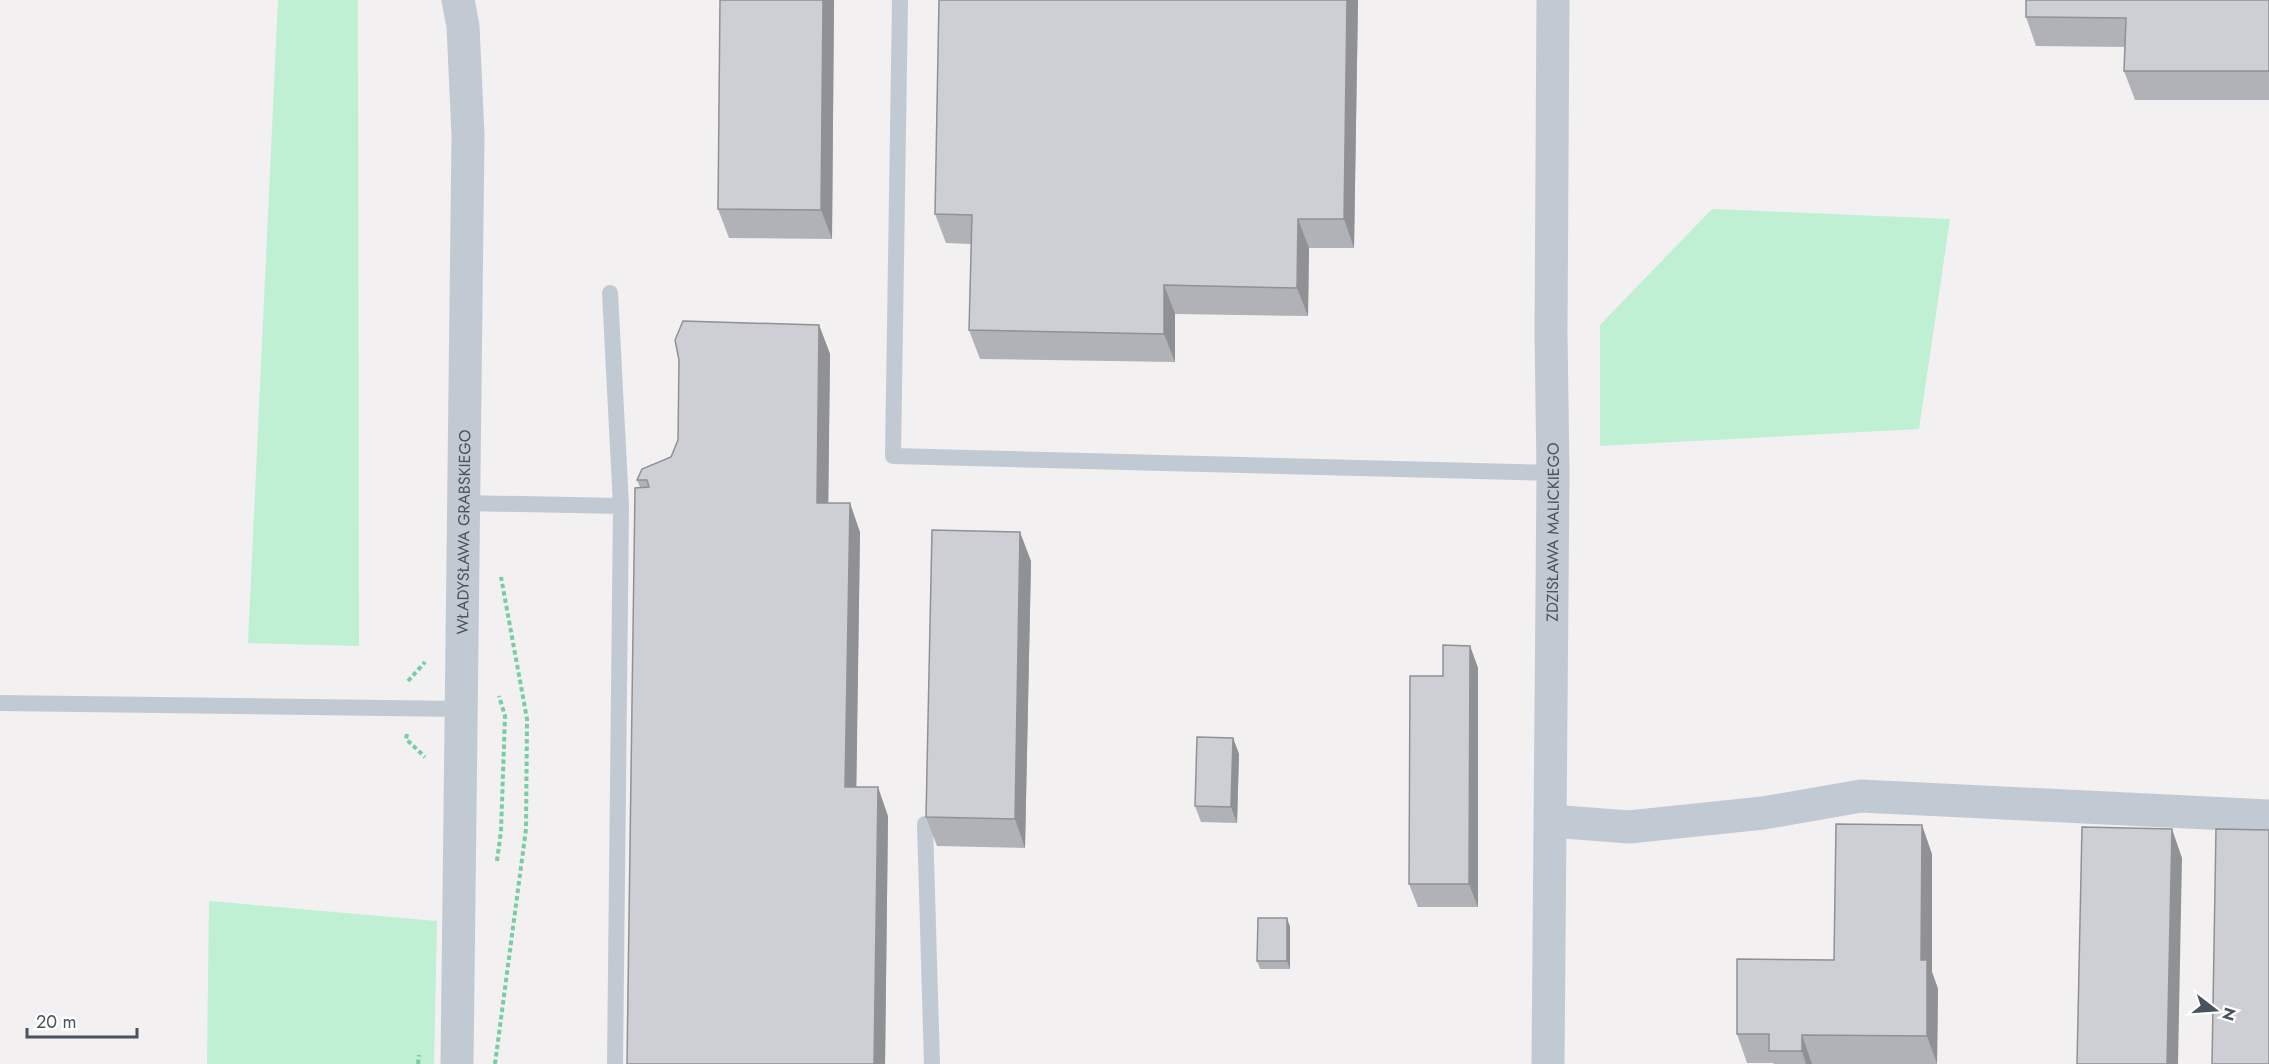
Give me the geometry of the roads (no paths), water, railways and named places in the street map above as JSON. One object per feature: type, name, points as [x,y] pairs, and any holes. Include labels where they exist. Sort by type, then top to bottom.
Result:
[{"type":"street","name":"WŁADYSŁAWA GRABSKIEGO","points":[[457,1064],[468,135],[463,26],[458,0]]},
{"type":"street","name":"ZDZISŁAWA MALICKIEGO","points":[[1548,1064],[1553,473],[1551,333],[1553,0]]},
{"type":"street","points":[[1551,821],[1629,827],[1763,813],[1861,796],[2269,816]]},
{"type":"lane","points":[[900,0],[893,456],[1553,473]]},
{"type":"lane","points":[[610,293],[621,506],[615,1064]]},
{"type":"lane","points":[[463,503],[621,506]]},
{"type":"lane","points":[[0,704],[460,709]]},
{"type":"lane","points":[[925,824],[932,1064]]}]
